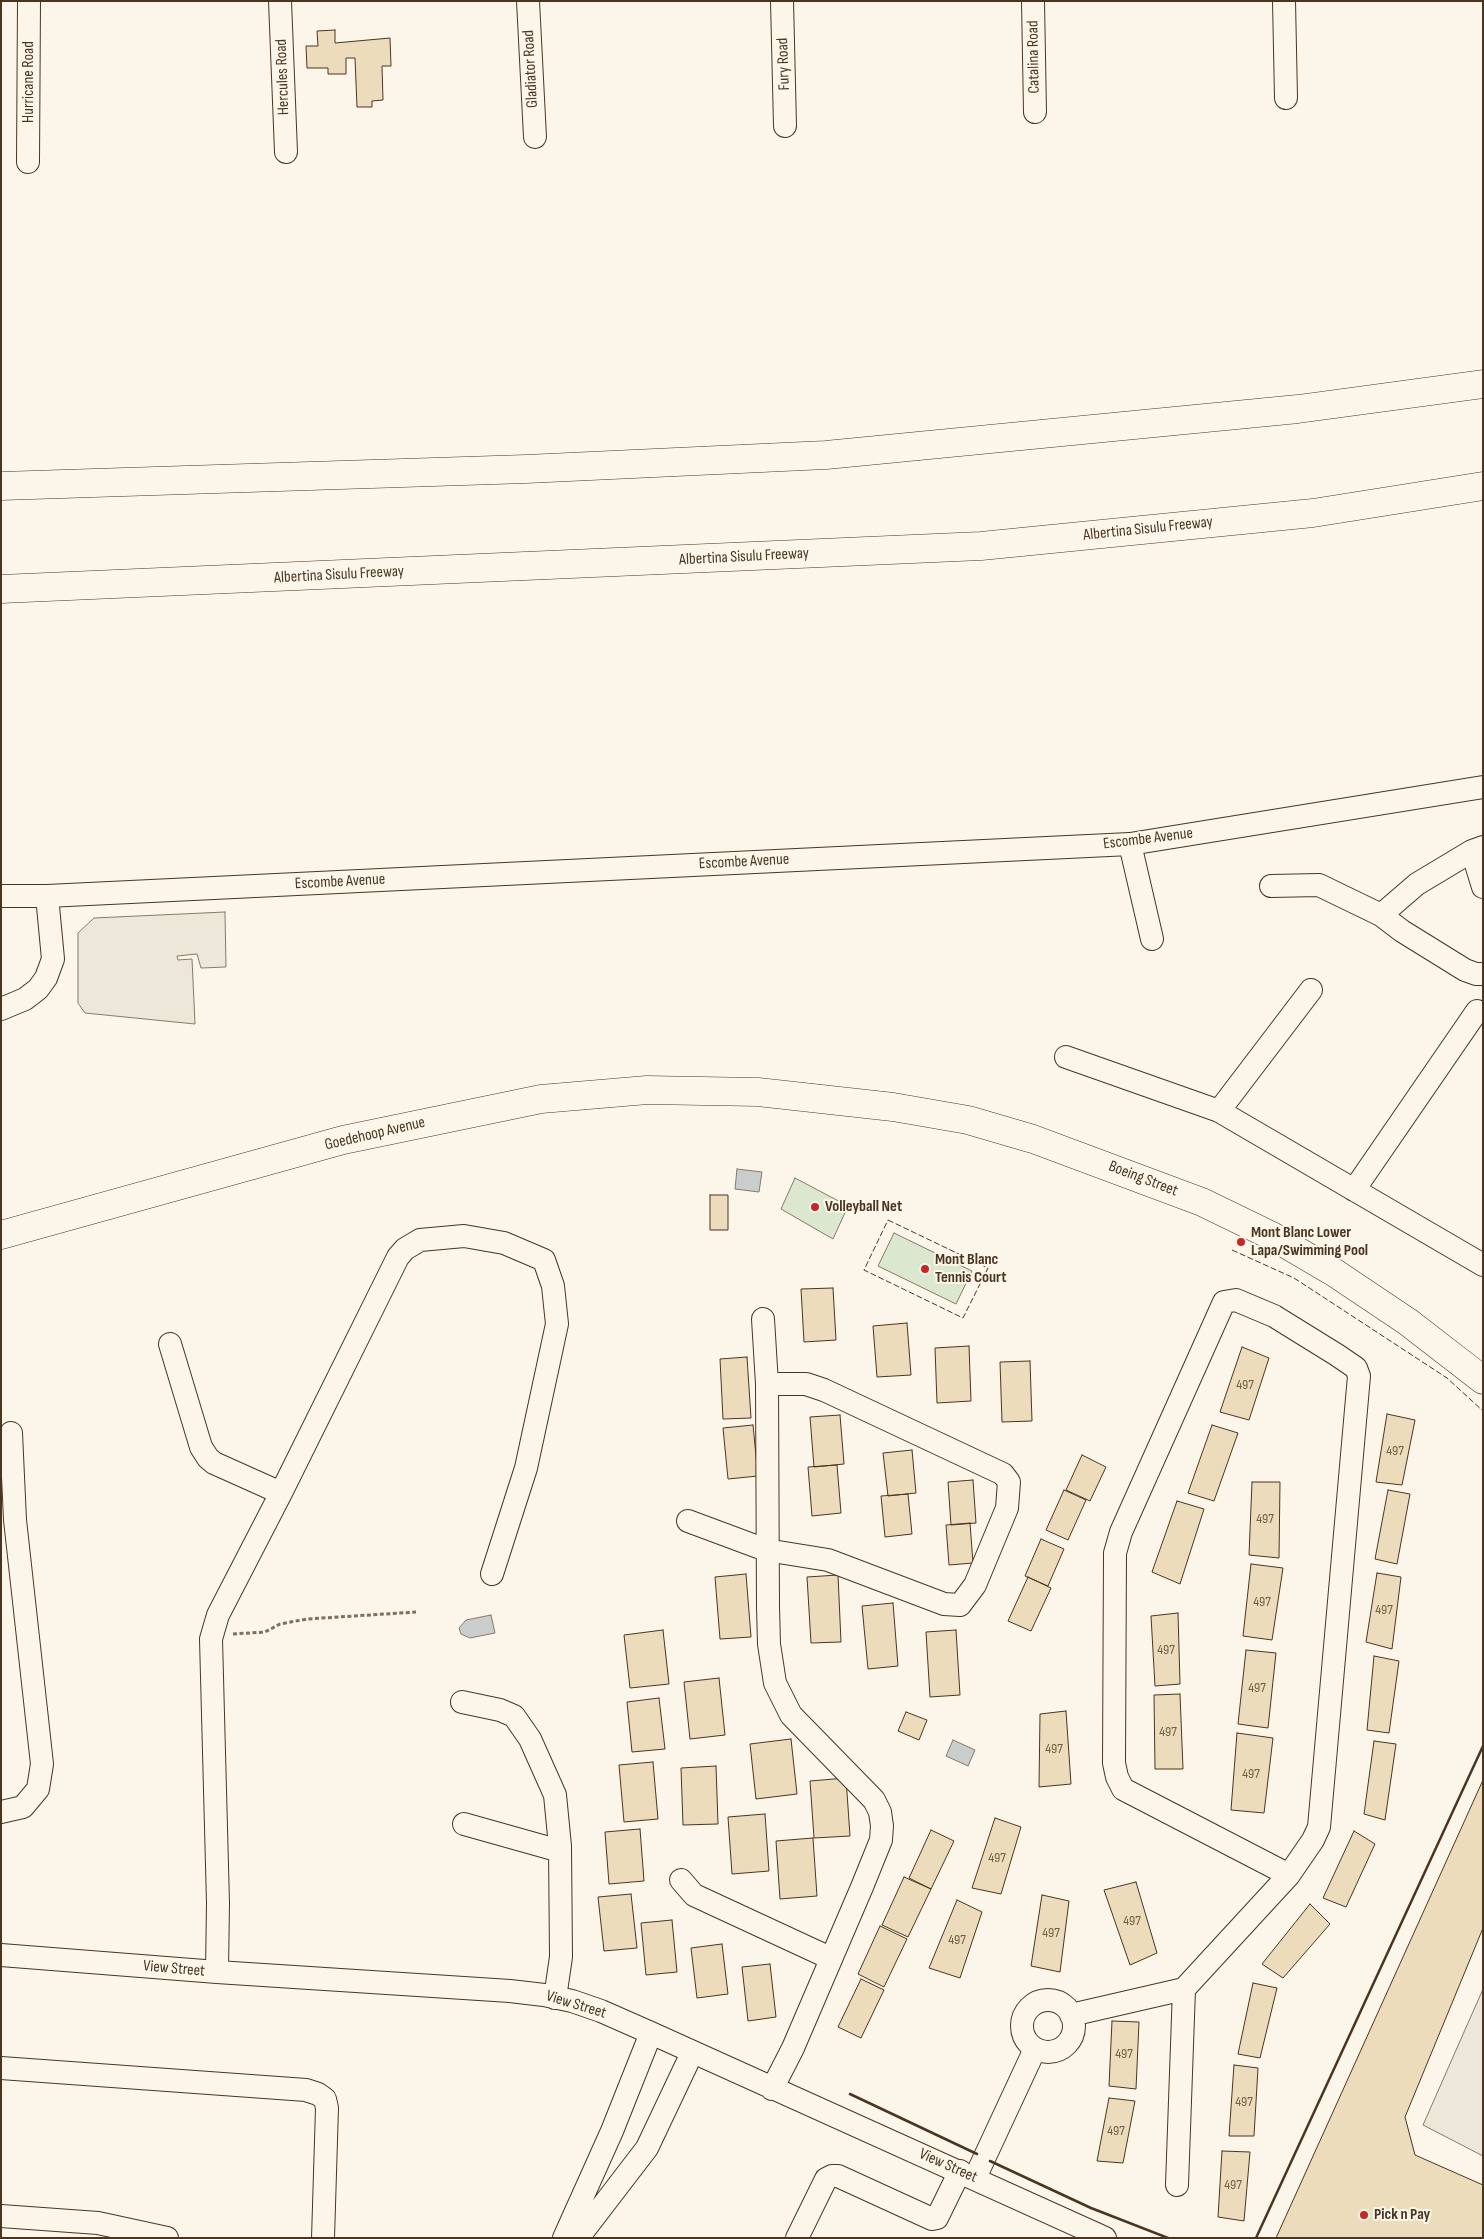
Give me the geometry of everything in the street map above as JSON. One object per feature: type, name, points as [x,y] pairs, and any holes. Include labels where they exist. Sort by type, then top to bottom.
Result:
[{"type":"main road","points":[[1,486],[526,469],[826,456],[1298,409],[1483,384]]},
{"type":"main road","name":"Albertina Sisulu Freeway","points":[[1,589],[981,546],[1313,513],[1483,486]]},
{"type":"main road","name":"Goedehoop Avenue","points":[[1,1235],[343,1140],[541,1099],[647,1090],[758,1092]]},
{"type":"main road","name":"Boeing Street","points":[[758,1092],[893,1107],[968,1120],[1033,1139],[1202,1202],[1272,1236],[1335,1273],[1408,1322],[1483,1380]]},
{"type":"street","name":"Hurricane Road","points":[[28,162],[29,1]]},
{"type":"street","name":"Hercules Road","points":[[280,1],[286,152]]},
{"type":"street","name":"Gladiator Road","points":[[528,1],[535,137]]},
{"type":"street","name":"Fury Road","points":[[782,1],[785,126]]},
{"type":"street","name":"Catalina Road","points":[[1033,1],[1035,112]]},
{"type":"street","points":[[1284,1],[1286,98]]},
{"type":"street","name":"Escombe Avenue","points":[[1,896],[47,896],[1130,844],[1483,786]]},
{"type":"street","points":[[1130,844],[1152,940]]},
{"type":"street","points":[[1381,915],[1417,884],[1477,849],[1483,887]]},
{"type":"street","points":[[1271,886],[1319,885],[1381,915],[1402,931],[1465,970],[1476,974],[1483,974]]},
{"type":"street","points":[[1,1009],[25,999],[38,989],[46,978],[53,959],[47,896]]},
{"type":"street","points":[[1220,1111],[1311,990]]},
{"type":"street","points":[[1354,1190],[1477,1011]]},
{"type":"street","points":[[1066,1057],[1220,1111],[1483,1265]]},
{"type":"street","points":[[217,1972],[218,1903],[210,1639],[218,1615],[282,1493],[398,1257],[405,1249],[420,1240],[464,1236],[504,1243],[544,1260],[553,1286],[557,1324],[526,1468],[492,1574]]},
{"type":"street","points":[[1071,2015],[1184,1989],[1288,1875],[1313,1840],[1322,1811],[1359,1376],[1356,1368],[1274,1316],[1236,1300],[1224,1302],[1122,1532],[1115,1553],[1114,1763],[1117,1777],[1124,1789],[1288,1875]]},
{"type":"street","points":[[763,1319],[767,1384],[766,1550],[769,1644],[775,1683],[782,1702],[790,1715],[865,1788],[880,1812],[881,1840],[793,2048],[772,2089]]},
{"type":"street","points":[[170,1344],[200,1447],[208,1458],[214,1463],[282,1493]]},
{"type":"street","points":[[688,1521],[766,1550],[828,1560],[944,1604],[960,1604],[975,1585],[1007,1508],[1010,1491],[1009,1482],[1003,1474],[824,1390],[806,1384],[767,1384]]},
{"type":"street","points":[[1,1812],[24,1807],[38,1789],[42,1764],[8,1522],[11,1433]]},
{"type":"street","points":[[462,1702],[500,1710],[514,1716],[530,1739],[555,1795],[560,1850],[561,1957],[555,1998]]},
{"type":"street","points":[[464,1824],[560,1850]]},
{"type":"street","points":[[681,1880],[694,1895],[830,1958]]},
{"type":"street","name":"View Street","points":[[1,1955],[217,1972],[510,1991],[555,1998],[601,2011],[1105,2238]]},
{"type":"street","points":[[1177,2185],[1184,1989]]},
{"type":"street","points":[[1048,2000],[1063,2005],[1071,2015],[1074,2028],[1067,2044],[1052,2052],[1035,2049],[1028,2043],[1022,2028],[1026,2012],[1032,2006],[1048,2000]]},
{"type":"street","points":[[564,2238],[612,2131],[651,2033]]},
{"type":"street","points":[[797,2238],[826,2179],[832,2176],[838,2176],[932,2220],[936,2218],[968,2175],[1035,2049]]},
{"type":"street","points":[[578,2238],[647,2148],[692,2053]]},
{"type":"street","points":[[1,2068],[306,2090],[318,2094],[324,2099],[327,2108],[323,2238]]},
{"type":"street","points":[[1,2216],[90,2222],[167,2238]]},
{"type":"path","points":[[210,1639],[238,1633],[265,1632],[280,1624],[307,1619],[416,1612]]},
{"type":"green space","name":"Volleyball Net","points":[[795,1178],[848,1206],[833,1239],[781,1209]]},
{"type":"green space","name":"Mont Blanc Tennis Court","points":[[894,1233],[972,1271],[956,1304],[878,1266]]},
{"type":"shaded area","points":[[225,912],[226,967],[201,968],[197,954],[177,956],[178,960],[192,959],[195,1024],[85,1013],[78,1003],[78,933],[94,918]]},
{"type":"shaded area","points":[[737,1169],[762,1172],[759,1192],[735,1189]]},
{"type":"shaded area","points":[[491,1615],[495,1633],[470,1638],[461,1634],[459,1628],[466,1620]]},
{"type":"shaded area","points":[[953,1740],[975,1750],[968,1766],[946,1756]]},
{"type":"shaded area","points":[[1483,1989],[1483,2156],[1423,2125]]},
{"type":"building","points":[[335,30],[335,43],[390,38],[391,66],[382,66],[383,100],[372,101],[372,107],[357,107],[355,58],[346,58],[346,74],[328,74],[328,68],[307,68],[306,46],[318,46],[317,31]]},
{"type":"building","points":[[710,1195],[728,1195],[728,1230],[710,1230]]},
{"type":"building","points":[[833,1288],[836,1340],[804,1342],[801,1289]]},
{"type":"building","points":[[907,1323],[911,1375],[877,1377],[873,1326]]},
{"type":"building","points":[[969,1346],[971,1401],[937,1403],[935,1348]]},
{"type":"building","points":[[1242,1347],[1269,1358],[1249,1420],[1220,1412]]},
{"type":"building","points":[[747,1357],[751,1418],[723,1419],[720,1359]]},
{"type":"building","points":[[1030,1361],[1032,1421],[1002,1422],[1000,1362]]},
{"type":"building","points":[[1387,1414],[1415,1420],[1402,1485],[1376,1482]]},
{"type":"building","points":[[840,1415],[844,1464],[814,1467],[810,1417]]},
{"type":"building","points":[[753,1425],[758,1476],[728,1479],[723,1428]]},
{"type":"building","points":[[1212,1425],[1238,1433],[1214,1501],[1188,1493]]},
{"type":"building","points":[[912,1450],[916,1493],[888,1496],[883,1453]]},
{"type":"building","points":[[1082,1455],[1106,1467],[1090,1501],[1066,1490]]},
{"type":"building","points":[[837,1465],[841,1513],[812,1516],[808,1467]]},
{"type":"building","points":[[973,1480],[976,1523],[951,1525],[948,1482]]},
{"type":"building","points":[[1252,1482],[1280,1482],[1279,1558],[1249,1555]]},
{"type":"building","points":[[1064,1490],[1086,1500],[1068,1540],[1046,1530]]},
{"type":"building","points":[[1388,1490],[1410,1494],[1397,1564],[1375,1559]]},
{"type":"building","points":[[908,1494],[912,1534],[885,1537],[881,1496]]},
{"type":"building","points":[[1177,1501],[1204,1509],[1180,1584],[1152,1572]]},
{"type":"building","points":[[970,1523],[973,1563],[949,1565],[946,1525]]},
{"type":"building","points":[[1041,1539],[1064,1549],[1048,1586],[1025,1576]]},
{"type":"building","points":[[1251,1564],[1283,1568],[1272,1640],[1243,1636]]},
{"type":"building","points":[[1377,1573],[1401,1577],[1392,1649],[1366,1642]]},
{"type":"building","points":[[746,1574],[751,1637],[720,1639],[715,1577]]},
{"type":"building","points":[[838,1575],[841,1642],[811,1643],[807,1577]]},
{"type":"building","points":[[1028,1577],[1051,1588],[1031,1631],[1008,1621]]},
{"type":"building","points":[[893,1603],[898,1666],[868,1669],[862,1606]]},
{"type":"building","points":[[1178,1613],[1180,1684],[1155,1686],[1151,1616]]},
{"type":"building","points":[[663,1630],[669,1684],[630,1688],[624,1635]]},
{"type":"building","points":[[956,1630],[960,1695],[930,1697],[926,1632]]},
{"type":"building","points":[[1246,1650],[1276,1653],[1268,1728],[1238,1724]]},
{"type":"building","points":[[1374,1656],[1399,1661],[1389,1733],[1367,1730]]},
{"type":"building","points":[[719,1678],[725,1735],[690,1739],[684,1682]]},
{"type":"building","points":[[1180,1694],[1183,1769],[1155,1769],[1154,1695]]},
{"type":"building","points":[[659,1698],[665,1749],[632,1752],[627,1702]]},
{"type":"building","points":[[1066,1711],[1071,1784],[1039,1787],[1040,1714]]},
{"type":"building","points":[[906,1712],[927,1720],[919,1740],[898,1731]]},
{"type":"building","points":[[1237,1733],[1273,1738],[1264,1813],[1231,1810]]},
{"type":"building","points":[[791,1739],[797,1794],[756,1799],[750,1744]]},
{"type":"building","points":[[1374,1741],[1396,1744],[1385,1820],[1364,1814]]},
{"type":"building","points":[[653,1762],[658,1819],[624,1822],[619,1765]]},
{"type":"building","points":[[716,1766],[718,1824],[683,1825],[681,1768]]},
{"type":"building","points":[[846,1778],[850,1836],[814,1838],[810,1781]]},
{"type":"building","points":[[1483,1780],[1483,1928],[1405,2117],[1415,2155],[1483,2185],[1483,2238],[1276,2238]]},
{"type":"building","points":[[765,1814],[769,1871],[732,1874],[728,1817]]},
{"type":"building","points":[[995,1818],[1021,1827],[1001,1894],[972,1888]]},
{"type":"building","points":[[640,1829],[644,1881],[609,1884],[605,1832]]},
{"type":"building","points":[[931,1830],[954,1841],[931,1889],[909,1878]]},
{"type":"building","points":[[1354,1831],[1375,1844],[1346,1907],[1323,1898]]},
{"type":"building","points":[[813,1838],[817,1896],[780,1899],[776,1841]]},
{"type":"building","points":[[904,1877],[931,1889],[908,1937],[882,1925]]},
{"type":"building","points":[[1136,1882],[1157,1953],[1130,1965],[1104,1890]]},
{"type":"building","points":[[631,1894],[637,1948],[604,1951],[598,1897]]},
{"type":"building","points":[[1042,1895],[1069,1901],[1060,1972],[1031,1966]]},
{"type":"building","points":[[957,1900],[982,1912],[960,1978],[929,1968]]},
{"type":"building","points":[[1310,1904],[1330,1924],[1283,1978],[1262,1964]]},
{"type":"building","points":[[672,1920],[677,1972],[646,1975],[641,1923]]},
{"type":"building","points":[[880,1926],[907,1939],[884,1987],[858,1974]]},
{"type":"building","points":[[722,1944],[728,1994],[697,1998],[691,1948]]},
{"type":"building","points":[[770,1964],[776,2017],[748,2021],[742,1967]]},
{"type":"building","points":[[861,1979],[884,1990],[861,2038],[838,2027]]},
{"type":"building","points":[[1253,1983],[1277,1988],[1260,2058],[1238,2054]]},
{"type":"building","points":[[1112,2021],[1139,2022],[1136,2089],[1109,2086]]},
{"type":"building","points":[[1234,2065],[1258,2068],[1254,2136],[1229,2136]]},
{"type":"building","points":[[1109,2098],[1135,2101],[1123,2163],[1097,2161]]},
{"type":"building","points":[[1222,2151],[1250,2152],[1244,2221],[1218,2217]]},
{"type":"fence","points":[[888,1220],[988,1268],[963,1318],[864,1270],[888,1220]]},
{"type":"fence","points":[[1232,1250],[1294,1278],[1447,1378],[1483,1411]]},
{"type":"fence","points":[[1256,2238],[1483,1746]]},
{"type":"wall","points":[[1256,2238],[1483,1746]]},
{"type":"wall","points":[[850,2094],[977,2154]]},
{"type":"wall","points":[[990,2161],[1091,2208],[1168,2238]]},
{"type":"place","name":"Volleyball Net","points":[[815,1207]]},
{"type":"place","name":"Mont Blanc Lower Lapa/Swimming Pool","points":[[1241,1242]]},
{"type":"place","name":"Mont Blanc Tennis Court","points":[[925,1269]]},
{"type":"place","name":"Pick n Pay","points":[[1364,2215]]}]
